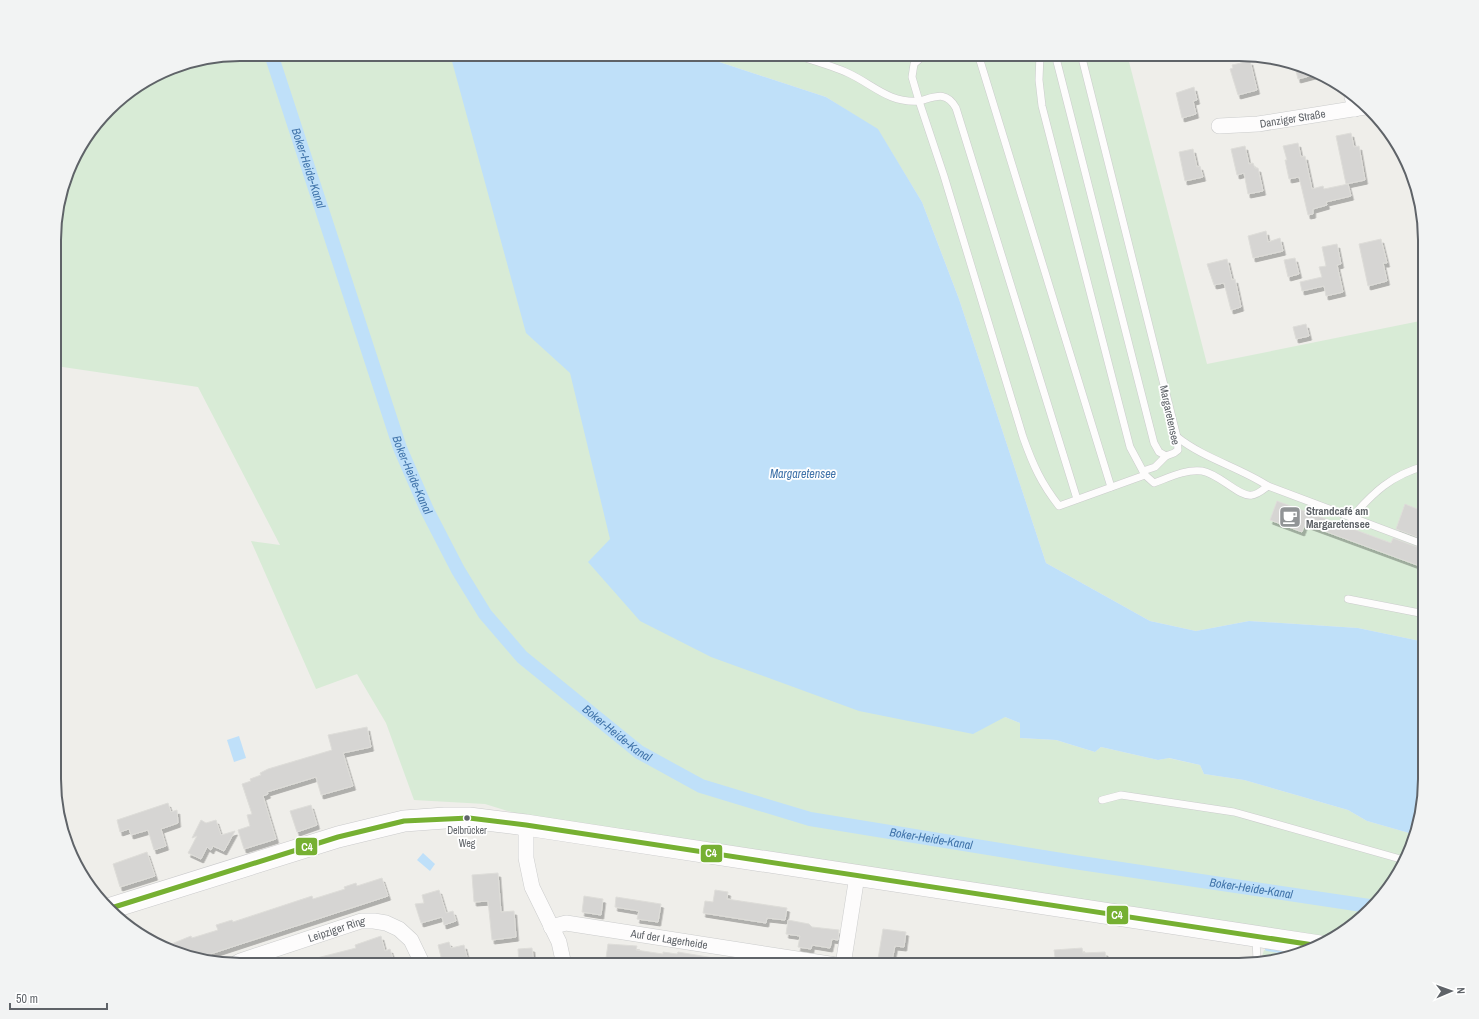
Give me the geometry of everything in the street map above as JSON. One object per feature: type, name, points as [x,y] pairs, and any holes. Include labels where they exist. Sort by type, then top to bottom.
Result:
[{"type":"main road","points":[[116,907],[338,837],[404,821],[469,818],[526,825],[1307,944]]},
{"type":"street","name":"Danziger Straße","points":[[1219,126],[1258,124],[1359,108]]},
{"type":"street","points":[[526,825],[526,858],[532,887],[559,942],[562,958]]},
{"type":"street","points":[[844,958],[857,876]]},
{"type":"street","name":"Leipziger Ring","points":[[247,958],[361,921],[374,921],[386,923],[399,929],[411,940],[420,958]]},
{"type":"street","name":"Auf der Lagerheide","points":[[551,927],[566,923],[791,958]]},
{"type":"lane","points":[[816,61],[848,73],[886,95],[904,102],[918,102],[946,96],[951,99],[956,108],[1077,499]]},
{"type":"lane","points":[[917,61],[914,64],[912,77],[918,102],[944,176],[1002,370],[1032,463],[1044,486],[1059,506],[1144,473],[1155,467],[1166,456]]},
{"type":"lane","points":[[980,61],[1111,487]]},
{"type":"lane","points":[[1040,61],[1039,80],[1042,106],[1130,447],[1144,473],[1154,483],[1184,472],[1204,472],[1217,476],[1230,484],[1243,495],[1252,496],[1268,486]]},
{"type":"lane","name":"Margaretensee","points":[[1057,61],[1154,443],[1159,452],[1166,456],[1178,450],[1177,437],[1084,61]]},
{"type":"lane","points":[[1177,437],[1188,446],[1253,476],[1268,486],[1418,542]]},
{"type":"lane","points":[[1351,518],[1367,500],[1388,481],[1418,469]]},
{"type":"lane","points":[[1348,599],[1418,613]]},
{"type":"lane","points":[[1102,800],[1121,795],[1228,811],[1399,859]]},
{"type":"lane","points":[[1256,936],[1258,957]]},
{"type":"green space","points":[[229,61],[526,61],[1005,717],[1020,723],[1020,738],[1056,740],[1095,752],[1101,747],[1158,760],[1168,758],[1200,765],[1204,774],[1244,780],[1348,810],[1367,821],[1409,833],[1404,847],[1388,878],[1373,897],[1348,921],[1317,939],[537,820],[485,804],[414,800],[386,723],[357,674],[316,689],[251,541],[280,545],[198,387],[61,367],[61,229],[64,205],[75,172],[85,151],[98,131],[122,106],[141,91],[172,75],[205,64]]},
{"type":"green space","points":[[716,61],[1129,61],[1207,364],[1418,321],[1418,641],[1358,628],[1249,621],[1196,631],[1150,621],[1046,563],[959,299],[922,202],[878,130],[826,97]]},
{"type":"green space","points":[[1264,950],[1281,953],[1274,955],[1262,956]]},
{"type":"water","name":"Margaretensee","points":[[452,61],[716,61],[826,97],[878,129],[922,202],[959,299],[1046,563],[1150,621],[1196,631],[1249,621],[1358,628],[1418,641],[1418,790],[1415,814],[1409,833],[1367,821],[1348,810],[1244,780],[1204,774],[1200,765],[1169,758],[1158,760],[1101,747],[1095,752],[1056,740],[1020,738],[1020,723],[1005,717],[973,734],[859,711],[711,657],[640,621],[588,562],[610,539],[570,373],[526,333]]},
{"type":"water","points":[[239,736],[246,758],[234,762],[227,740]]},
{"type":"water","points":[[423,853],[435,864],[430,871],[417,860]]},
{"type":"building","points":[[1250,61],[1257,90],[1238,95],[1230,69],[1233,68],[1232,65]]},
{"type":"building","points":[[1296,71],[1309,76],[1298,79]]},
{"type":"building","points":[[1194,87],[1197,100],[1193,101],[1196,114],[1182,118],[1176,93]]},
{"type":"building","points":[[1351,133],[1354,147],[1359,146],[1365,180],[1346,184],[1336,136]]},
{"type":"building","points":[[1298,143],[1301,157],[1305,156],[1312,189],[1323,186],[1324,189],[1348,184],[1351,196],[1326,202],[1327,205],[1313,209],[1313,214],[1308,215],[1299,177],[1289,179],[1285,160],[1287,160],[1283,146]]},
{"type":"building","points":[[1245,146],[1249,164],[1253,163],[1255,168],[1258,168],[1263,191],[1248,194],[1244,173],[1237,175],[1231,149]]},
{"type":"building","points":[[1193,149],[1197,167],[1200,166],[1203,177],[1185,181],[1179,152]]},
{"type":"building","points":[[1266,231],[1268,242],[1280,238],[1283,251],[1253,258],[1248,236]]},
{"type":"building","points":[[1381,239],[1387,263],[1383,263],[1387,281],[1368,286],[1359,244]]},
{"type":"building","points":[[1337,244],[1341,264],[1337,265],[1343,292],[1326,296],[1324,286],[1302,291],[1300,282],[1322,277],[1319,267],[1326,266],[1322,247]]},
{"type":"building","points":[[1295,258],[1299,274],[1288,277],[1284,260]]},
{"type":"building","points":[[1227,259],[1232,280],[1235,279],[1241,307],[1231,310],[1224,283],[1214,285],[1207,264]]},
{"type":"building","points":[[1306,324],[1309,336],[1296,339],[1293,327]]},
{"type":"building","points":[[1277,501],[1391,543],[1393,538],[1418,547],[1418,565],[1305,524],[1302,532],[1270,520]]},
{"type":"building","points":[[1405,504],[1418,509],[1418,537],[1396,529]]},
{"type":"building","points":[[367,727],[371,747],[343,753],[353,786],[321,795],[316,777],[267,792],[268,794],[263,796],[276,839],[244,849],[238,830],[250,826],[247,815],[252,814],[242,784],[251,781],[250,779],[261,775],[260,773],[268,769],[332,750],[328,735]]},
{"type":"building","points":[[168,803],[171,812],[177,810],[178,823],[161,829],[166,846],[154,850],[148,830],[131,835],[129,829],[120,832],[117,820]]},
{"type":"building","points":[[311,805],[317,825],[297,832],[290,811]]},
{"type":"building","points":[[201,820],[206,823],[216,820],[221,835],[235,831],[224,851],[213,846],[211,850],[207,847],[201,859],[188,853],[197,836],[192,838]]},
{"type":"building","points":[[147,852],[155,876],[120,887],[113,864]]},
{"type":"building","points":[[498,873],[501,912],[514,911],[516,937],[492,940],[488,901],[474,902],[472,875]]},
{"type":"building","points":[[382,878],[388,896],[207,955],[172,944],[191,936],[192,938],[218,930],[216,925],[232,920],[233,922],[312,896],[313,899],[345,889],[344,887],[356,883],[357,886]]},
{"type":"building","points":[[439,890],[446,913],[453,911],[456,921],[444,925],[442,917],[421,923],[415,904],[424,903],[422,895]]},
{"type":"building","points":[[715,890],[728,892],[727,899],[787,908],[785,920],[767,918],[766,923],[703,913],[705,901],[713,902]]},
{"type":"building","points":[[584,896],[603,899],[601,915],[582,912]]},
{"type":"building","points":[[616,897],[661,904],[658,922],[637,919],[639,911],[615,907]]},
{"type":"building","points":[[788,920],[809,924],[812,927],[839,930],[838,940],[832,939],[830,948],[812,945],[811,949],[798,947],[800,936],[786,934]]},
{"type":"building","points":[[883,929],[906,932],[904,947],[895,946],[892,958],[878,958]]},
{"type":"building","points":[[381,936],[385,951],[390,949],[393,958],[317,958],[356,948],[355,945]]},
{"type":"building","points":[[449,942],[451,948],[464,945],[467,958],[441,958],[438,945]]},
{"type":"building","points":[[608,944],[637,946],[636,950],[663,954],[663,952],[677,954],[678,952],[714,958],[606,958]]},
{"type":"building","points":[[532,948],[533,958],[519,958],[518,949]]},
{"type":"building","points":[[1082,948],[1083,953],[1105,952],[1106,958],[1055,958],[1054,950]]},
{"type":"waterway","name":"Boker-Heide-Kanal","points":[[273,61],[400,448],[427,510],[458,570],[485,614],[522,657],[639,752],[701,786],[810,819],[1074,862],[1365,905]]},
{"type":"waterway","points":[[1267,949],[1285,952]]},
{"type":"transit line","name":"C4","points":[[116,907],[338,837],[404,821],[469,818],[526,825],[1307,944]]},
{"type":"place","name":"Strandcafé am Margaretensee","points":[[1290,517]]},
{"type":"place","name":"Delbrücker Weg","points":[[467,818]]}]
